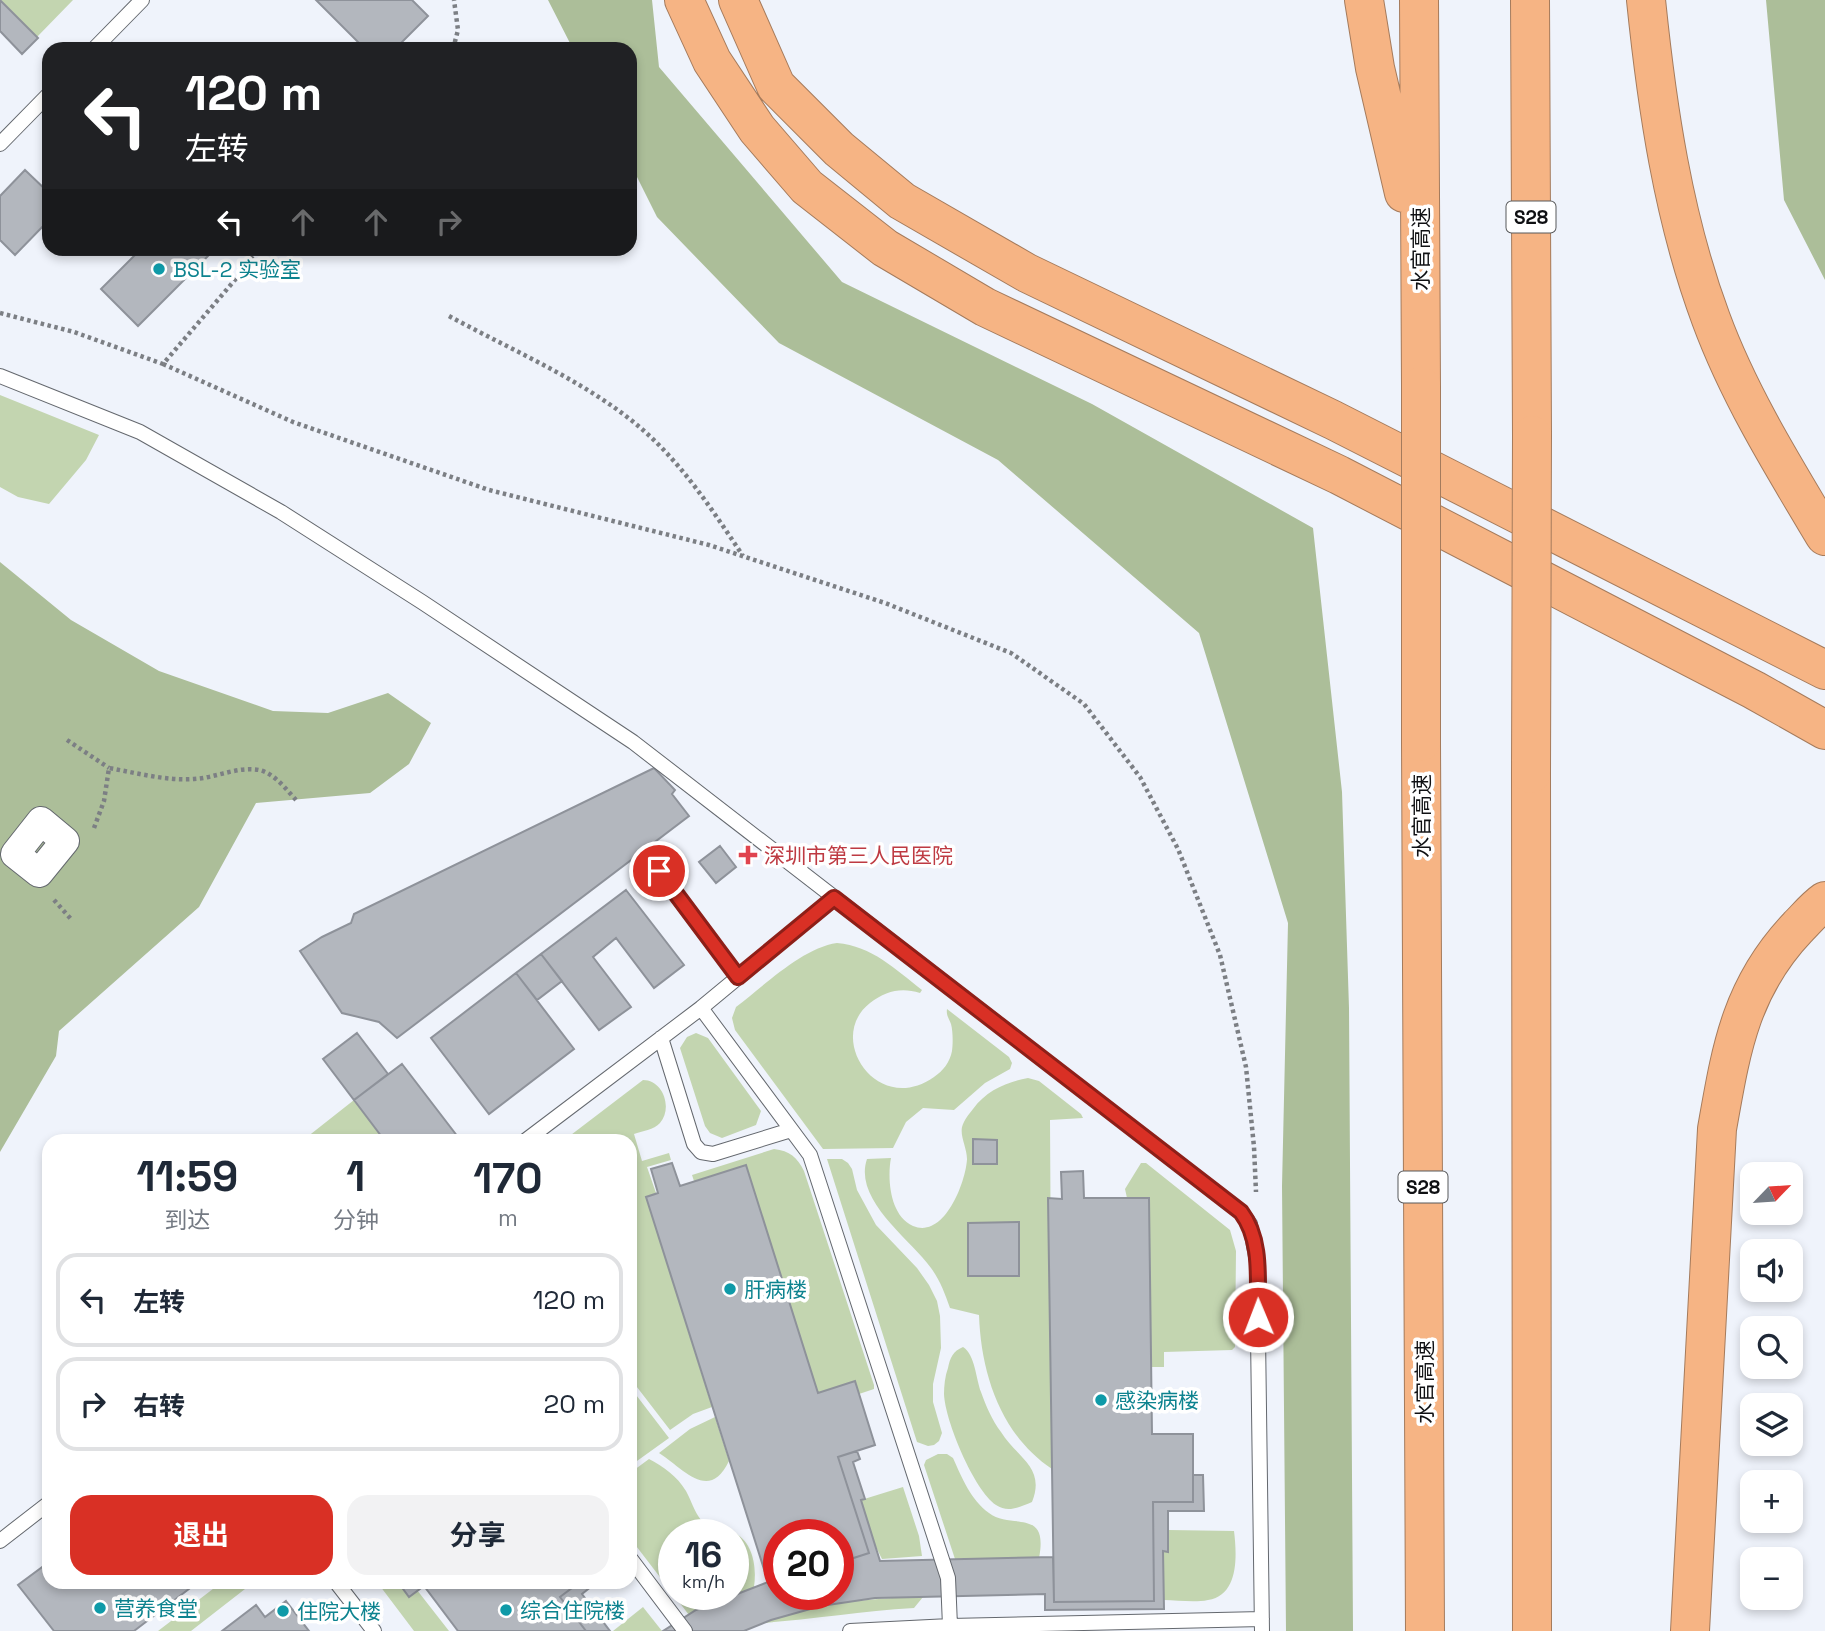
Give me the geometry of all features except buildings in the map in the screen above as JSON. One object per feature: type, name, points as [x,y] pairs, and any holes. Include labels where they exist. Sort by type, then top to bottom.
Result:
[{"type":"highway","points":[[684,0],[712,61],[757,130],[807,187],[885,248],[985,307],[1339,475],[1754,690],[1825,730]]},
{"type":"highway","points":[[738,0],[776,86],[839,149],[912,207],[1027,273],[1333,419],[1825,670]]},
{"type":"highway","points":[[1364,0],[1376,68],[1419,263]]},
{"type":"highway","name":"水官高速","points":[[1419,0],[1425,1631]]},
{"type":"highway","name":"S28","points":[[1530,0],[1532,1631]]},
{"type":"highway","points":[[1646,0],[1667,158],[1711,318],[1749,404],[1825,536]]},
{"type":"highway","points":[[1690,1631],[1717,1129],[1730,1055],[1749,995],[1782,944],[1825,901]]},
{"type":"lane","points":[[101,42],[142,0]]},
{"type":"lane","points":[[0,144],[42,101]]},
{"type":"lane","points":[[0,376],[141,432],[281,512],[633,742],[1231,1205],[1250,1224],[1257,1262],[1262,1625],[950,1626],[850,1631]]},
{"type":"lane","points":[[659,871],[738,977]]},
{"type":"lane","points":[[534,1134],[701,1008],[834,898]]},
{"type":"lane","points":[[701,1008],[810,1155],[948,1578],[950,1626]]},
{"type":"lane","points":[[660,1038],[694,1144],[701,1152],[713,1154],[791,1130]]},
{"type":"lane","points":[[0,1541],[42,1508]]},
{"type":"lane","points":[[637,1567],[685,1631]]},
{"type":"lane","points":[[341,1589],[374,1631]]},
{"type":"path","points":[[454,0],[458,30],[455,42]]},
{"type":"path","points":[[163,364],[252,256]]},
{"type":"path","points":[[0,313],[74,332],[163,364],[293,422],[489,490],[709,545],[885,603],[1011,653],[1084,704],[1140,777],[1178,849],[1220,955],[1246,1067],[1256,1198]]},
{"type":"path","points":[[449,316],[590,390],[643,430],[698,488],[744,556]]},
{"type":"path","points":[[67,740],[109,768],[160,778],[195,779],[259,770],[274,777],[296,800]]},
{"type":"path","points":[[92,832],[104,801],[109,768]]},
{"type":"path","points":[[45,885],[71,919]]},
{"type":"green space","points":[[1,0],[73,0],[37,37]]},
{"type":"green space","points":[[548,0],[652,0],[659,67],[842,282],[1092,404],[1313,528],[1342,792],[1349,1008],[1353,1631],[1286,1631],[1282,1186],[1288,923],[1199,633],[998,460],[779,343],[657,217],[637,177],[637,42],[569,42]]},
{"type":"green space","points":[[1766,0],[1825,0],[1825,280],[1784,200]]},
{"type":"green space","points":[[0,395],[99,435],[86,460],[49,504],[18,497],[0,487]]},
{"type":"green space","points":[[0,562],[71,620],[159,671],[273,711],[328,713],[388,693],[431,723],[409,764],[370,793],[256,803],[199,907],[59,1031],[56,1056],[0,1152]]},
{"type":"green space","points":[[837,943],[872,954],[922,990],[920,993],[900,990],[882,996],[870,1003],[857,1018],[853,1035],[855,1052],[864,1068],[877,1080],[894,1087],[913,1087],[940,1072],[948,1062],[952,1048],[952,1030],[947,1009],[1009,1057],[1012,1063],[1010,1069],[985,1083],[954,1110],[923,1108],[906,1122],[893,1148],[823,1149],[735,1030],[732,1018],[736,1007],[784,969],[810,952]]},
{"type":"green space","points":[[696,1033],[708,1038],[761,1111],[756,1125],[722,1138],[710,1133],[705,1126],[680,1048],[687,1037]]},
{"type":"green space","points":[[1028,1078],[1039,1081],[1083,1118],[1050,1120],[1052,1469],[1019,1439],[997,1401],[984,1359],[979,1315],[950,1308],[940,1282],[931,1268],[876,1204],[868,1189],[865,1174],[867,1159],[891,1158],[890,1186],[899,1214],[913,1226],[924,1228],[935,1224],[952,1206],[963,1181],[967,1159],[962,1131],[967,1117],[991,1092]]},
{"type":"green space","points":[[643,1080],[656,1085],[664,1096],[664,1117],[651,1129],[634,1134],[572,1134]]},
{"type":"green space","points":[[354,1100],[380,1134],[311,1134]]},
{"type":"green space","points":[[637,1144],[642,1161],[669,1153],[671,1160],[647,1167],[656,1193],[646,1197],[712,1407],[693,1414],[670,1430],[637,1387]]},
{"type":"green space","points":[[774,1149],[792,1156],[804,1171],[874,1389],[859,1394],[854,1381],[818,1393],[746,1165],[694,1181],[692,1175]]},
{"type":"green space","points":[[827,1159],[842,1159],[848,1163],[857,1190],[876,1225],[917,1268],[937,1301],[941,1348],[933,1384],[933,1402],[942,1433],[934,1445],[917,1442]]},
{"type":"green space","points":[[1141,1163],[1146,1163],[1230,1230],[1236,1251],[1235,1347],[1232,1350],[1164,1352],[1164,1367],[1151,1367],[1149,1198],[1127,1198],[1125,1189]]},
{"type":"green space","points":[[963,1347],[973,1361],[981,1392],[992,1418],[1007,1441],[1033,1471],[1035,1490],[1032,1502],[1023,1506],[1005,1509],[987,1497],[970,1470],[955,1437],[949,1421],[944,1384],[951,1358]]},
{"type":"green space","points":[[637,1396],[669,1438],[637,1461]]},
{"type":"green space","points":[[715,1417],[729,1461],[713,1480],[704,1481],[686,1473],[659,1453],[690,1429]]},
{"type":"green space","points":[[938,1454],[947,1454],[953,1458],[972,1495],[989,1513],[998,1518],[1033,1526],[1041,1542],[1039,1558],[955,1559],[924,1465],[926,1460]]},
{"type":"green space","points":[[649,1459],[670,1472],[686,1491],[701,1519],[658,1519],[658,1575],[637,1547],[637,1468]]},
{"type":"green space","points":[[903,1487],[919,1536],[922,1556],[882,1559],[861,1500]]},
{"type":"green space","points":[[1168,1530],[1234,1531],[1234,1573],[1226,1591],[1218,1597],[1203,1601],[1164,1600],[1163,1551],[1168,1551]]},
{"type":"green space","points":[[749,1547],[754,1562],[754,1587],[749,1589]]},
{"type":"green space","points":[[213,1589],[245,1589],[191,1631],[158,1631]]},
{"type":"green space","points":[[382,1589],[404,1589],[409,1596],[417,1590],[449,1631],[414,1631]]},
{"type":"green space","points":[[923,1597],[914,1608],[763,1623],[807,1610],[854,1610],[854,1602]]},
{"type":"green space","points":[[643,1607],[662,1631],[613,1631]]},
{"type":"green space","points":[[685,1610],[701,1610],[689,1615]]},
{"type":"place","name":"BSL-2 实验室","points":[[159,269]]},
{"type":"place","name":"深圳市第三人民医院","points":[[748,855]]},
{"type":"place","name":"肝病楼","points":[[730,1289]]},
{"type":"place","name":"感染病楼","points":[[1101,1400]]},
{"type":"place","name":"营养食堂","points":[[100,1608]]},
{"type":"place","name":"综合住院楼","points":[[506,1610]]},
{"type":"place","name":"住院大楼","points":[[283,1611]]},
{"type":"route","points":[[659,871],[738,977],[834,898],[1241,1212],[1250,1224],[1255,1239],[1258,1317]]}]
